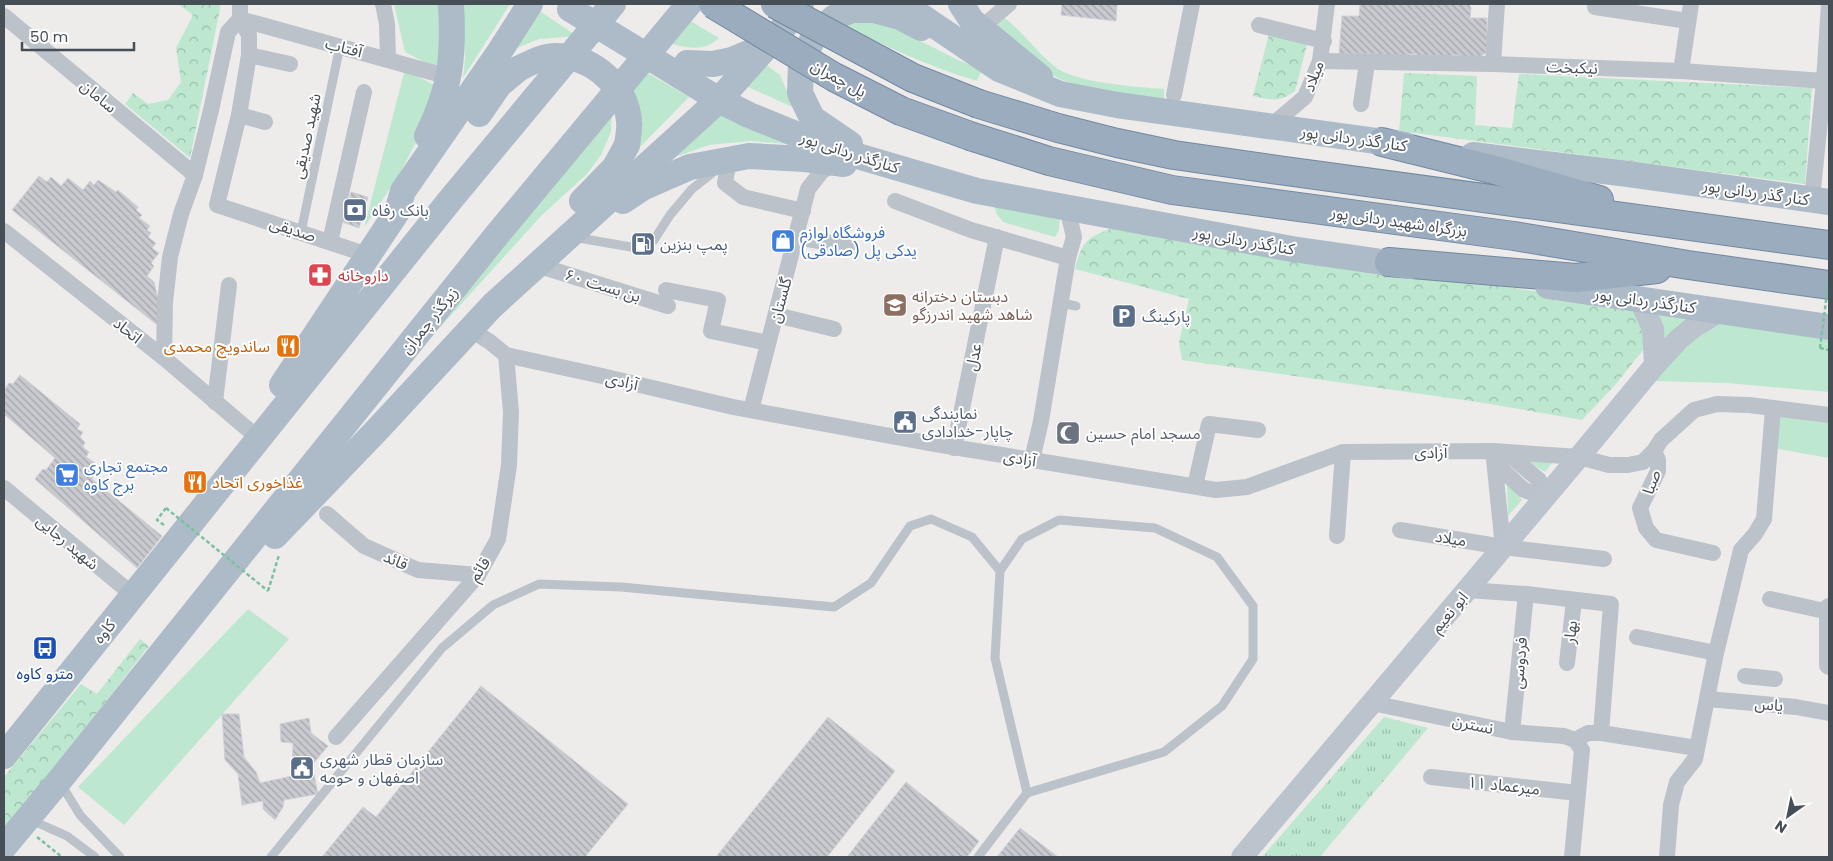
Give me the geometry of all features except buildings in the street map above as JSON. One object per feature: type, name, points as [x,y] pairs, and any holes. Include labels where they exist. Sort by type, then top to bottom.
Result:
[{"type":"highway","name":"پل چمران","points":[[713,4],[834,77],[901,111],[973,138]]},
{"type":"highway","name":"پل چمران","points":[[790,8],[913,78],[979,104]]},
{"type":"highway","name":"بزرگراه شهید ردانی پور","points":[[979,104],[1109,141],[1174,155],[1829,245]]},
{"type":"highway","name":"بزرگراه شهید ردانی پور","points":[[973,138],[1050,161],[1172,190],[1514,236],[1688,265],[1829,285]]},
{"type":"highway","points":[[1382,142],[1495,170],[1694,227]]},
{"type":"highway","points":[[1389,262],[1576,278],[1688,265]]},
{"type":"main road","points":[[415,176],[419,153],[439,113],[449,77],[453,42],[452,4]]},
{"type":"main road","points":[[398,212],[403,191],[498,54],[530,4]]},
{"type":"main road","points":[[205,505],[451,199],[613,4]]},
{"type":"main road","name":"زیرگذر چمران","points":[[173,639],[496,236],[689,4]]},
{"type":"main road","name":"کنار گذر ردانی پور","points":[[903,4],[998,69],[1060,94],[1117,105],[1821,201]]},
{"type":"main road","points":[[961,4],[972,21],[1060,94]]},
{"type":"main road","points":[[573,5],[618,38],[641,52],[684,69],[732,60],[768,45]]},
{"type":"main road","points":[[4,847],[173,639],[318,492],[492,306],[719,100],[768,45],[790,8]]},
{"type":"main road","points":[[978,191],[845,142],[812,118],[800,93],[801,64],[815,34],[835,17],[852,10],[874,10],[900,17],[998,69]]},
{"type":"main road","points":[[205,505],[251,432],[398,212],[416,200],[446,163],[499,85],[518,69],[537,60],[557,56],[594,65],[611,81],[623,100],[629,121],[627,144],[615,167],[533,248],[470,329]]},
{"type":"main road","name":"کنارگذر ردانی پور","points":[[684,69],[719,100],[749,115],[830,148],[978,191],[1292,249],[1720,311],[1825,338]]},
{"type":"main road","points":[[568,236],[644,187],[690,167],[749,156],[837,163],[870,168],[939,185],[978,191]]},
{"type":"main road","points":[[1640,300],[1653,329],[1654,365]]},
{"type":"main road","name":"ابو نعیم","points":[[1242,857],[1579,458],[1654,365],[1678,339],[1720,311]]},
{"type":"main road","name":"کاوه","points":[[5,754],[205,505]]},
{"type":"street","points":[[383,4],[387,24],[388,59]]},
{"type":"street","points":[[981,28],[1009,4]]},
{"type":"street","points":[[1174,96],[1192,4]]},
{"type":"street","name":"میلاد","points":[[1270,126],[1306,97],[1320,62],[1327,4]]},
{"type":"street","points":[[1493,64],[1497,4]]},
{"type":"street","points":[[1682,71],[1691,4]]},
{"type":"street","points":[[1821,201],[1828,4]]},
{"type":"street","points":[[1595,6],[1688,21]]},
{"type":"street","points":[[240,11],[249,35],[249,55],[239,115],[265,122]]},
{"type":"street","points":[[164,358],[165,302],[170,257],[211,110],[228,32],[240,11]]},
{"type":"street","name":"آفتاب","points":[[240,11],[340,46],[449,77]]},
{"type":"street","name":"سامان","points":[[4,16],[194,175]]},
{"type":"street","name":"میلاد","points":[[1259,25],[1324,41]]},
{"type":"street","points":[[249,55],[290,64]]},
{"type":"street","name":"نیکبخت","points":[[1320,62],[1493,64],[1682,71],[1824,81]]},
{"type":"street","points":[[1361,104],[1367,63]]},
{"type":"street","points":[[330,242],[364,92]]},
{"type":"street","name":"صدیقی","points":[[239,115],[217,205],[368,255]]},
{"type":"street","points":[[795,159],[804,172],[808,189]]},
{"type":"street","points":[[729,160],[725,183],[743,197],[802,211]]},
{"type":"street","points":[[808,189],[822,171],[837,163]]},
{"type":"street","name":"گلستان","points":[[751,410],[808,189]]},
{"type":"street","points":[[895,201],[971,230],[1068,258]]},
{"type":"street","points":[[1067,208],[1074,236]]},
{"type":"street","points":[[1032,460],[1069,304],[1068,258],[1074,236],[1096,213]]},
{"type":"street","name":"اتحاد","points":[[4,231],[164,358],[251,432]]},
{"type":"street","points":[[796,237],[848,246]]},
{"type":"street","name":"عدل","points":[[954,448],[997,237]]},
{"type":"street","name":"بن بست ۶۰","points":[[537,265],[667,298],[718,300],[711,331],[768,343]]},
{"type":"street","points":[[215,402],[229,285]]},
{"type":"street","points":[[776,315],[834,329]]},
{"type":"street","name":"آزادی","points":[[470,329],[506,355],[751,410],[954,448],[1216,490],[1247,488],[1343,452],[1493,452],[1579,458],[1609,465],[1628,465],[1643,462],[1654,451],[1661,440],[1694,410],[1717,404],[1749,405],[1829,415]]},
{"type":"street","name":"قائم","points":[[336,737],[478,575],[498,539],[509,465],[511,412],[506,355]]},
{"type":"street","points":[[1668,857],[1671,805],[1677,782],[1695,759],[1716,652],[1741,550],[1755,534],[1764,519],[1773,409]]},
{"type":"street","points":[[1195,486],[1210,424],[1258,430]]},
{"type":"street","name":"صبا","points":[[1654,451],[1658,460],[1658,471],[1640,508],[1646,528],[1656,540],[1713,553]]},
{"type":"street","points":[[1337,536],[1343,452]]},
{"type":"street","points":[[1493,452],[1499,467],[1524,490],[1545,497]]},
{"type":"street","points":[[1493,452],[1503,547]]},
{"type":"street","name":"شهید رجایی","points":[[4,488],[133,595]]},
{"type":"street","name":"قائد","points":[[327,514],[364,546],[418,570],[478,575]]},
{"type":"street","name":"میلاد","points":[[1400,530],[1503,547],[1604,559]]},
{"type":"street","points":[[1467,590],[1526,594],[1611,604],[1601,733]]},
{"type":"street","name":"فردوسی","points":[[1512,732],[1526,594]]},
{"type":"street","points":[[1770,599],[1829,612]]},
{"type":"street","name":"بهار","points":[[1567,664],[1574,600]]},
{"type":"street","points":[[1829,608],[1829,665]]},
{"type":"street","points":[[1637,637],[1716,652]]},
{"type":"street","points":[[1756,703],[1751,677],[1776,679]]},
{"type":"street","name":"یاس","points":[[1708,699],[1796,706],[1829,713]]},
{"type":"street","name":"نسترن","points":[[1372,703],[1512,732],[1564,736],[1575,740],[1588,733],[1601,733],[1697,748]]},
{"type":"street","points":[[1572,857],[1582,750],[1575,740]]},
{"type":"street","name":"میرعماد ۱۱","points":[[1431,777],[1578,793]]},
{"type":"lane","name":"شهید صدیقی","points":[[301,232],[340,46]]},
{"type":"lane","points":[[568,236],[631,248],[654,240],[670,215],[692,189],[729,160]]},
{"type":"lane","points":[[271,857],[442,648],[493,605],[539,584],[621,587],[834,607],[872,583],[910,526],[931,519],[972,537],[1000,571]]},
{"type":"lane","points":[[978,857],[1028,793],[1164,752],[1222,706],[1253,659],[1253,606],[1217,558],[1154,528],[1059,520],[1022,539],[1000,571],[995,658],[1028,793]]},
{"type":"lane","points":[[59,781],[80,815],[120,857]]},
{"type":"lane","points":[[25,822],[67,836],[95,857]]},
{"type":"path","points":[[1829,277],[1825,338],[1829,350]]},
{"type":"path","points":[[157,520],[166,508],[268,591],[280,553]]},
{"type":"path","points":[[25,822],[62,857]]},
{"type":"green space","points":[[178,4],[220,4],[190,158],[125,104],[133,93],[148,104],[168,100],[181,82],[176,48],[193,15]]},
{"type":"green space","points":[[394,4],[441,4],[445,73],[405,52]]},
{"type":"green space","points":[[462,4],[510,4],[463,78],[465,58]]},
{"type":"green space","points":[[535,8],[577,36],[539,39],[519,47],[502,61]]},
{"type":"green space","points":[[875,18],[982,70],[977,81],[907,55],[839,22]]},
{"type":"green space","points":[[1005,18],[1058,69],[1080,78],[1094,81],[1164,89],[1164,99],[1103,92],[1059,79],[1034,63],[997,34],[998,23]]},
{"type":"green space","points":[[687,19],[719,38],[707,45],[695,48],[668,43]]},
{"type":"green space","points":[[1269,34],[1307,45],[1295,91],[1274,100],[1253,96]]},
{"type":"green space","points":[[764,63],[780,75],[788,94],[799,110],[746,86]]},
{"type":"green space","points":[[405,69],[443,90],[400,173],[364,228]]},
{"type":"green space","points":[[646,72],[689,97],[640,147],[630,92]]},
{"type":"green space","points":[[1404,73],[1477,76],[1475,125],[1512,128],[1519,74],[1812,88],[1805,184],[1399,131]]},
{"type":"green space","points":[[612,108],[611,132],[601,155],[587,174],[542,215],[364,411]]},
{"type":"green space","points":[[718,110],[790,144],[749,141],[709,145],[661,162]]},
{"type":"green space","points":[[994,202],[1060,213],[1059,230],[1055,237],[1003,222],[996,213]]},
{"type":"green space","points":[[1115,227],[1605,302],[1633,308],[1644,323],[1647,345],[1616,384],[1582,420],[1478,402],[1182,360],[1179,343],[1189,299],[1075,269],[1080,252],[1088,241],[1092,237]]},
{"type":"green space","points":[[1655,307],[1703,315],[1658,354]]},
{"type":"green space","points":[[1724,320],[1829,334],[1829,392],[1727,383],[1654,381],[1698,335]]},
{"type":"green space","points":[[1781,406],[1829,410],[1829,458],[1773,448]]},
{"type":"green space","points":[[1518,455],[1557,457],[1545,472]]},
{"type":"green space","points":[[1507,483],[1522,500],[1508,516]]},
{"type":"green space","points":[[248,609],[289,639],[124,825],[78,787]]},
{"type":"green space","points":[[140,639],[149,646],[4,831],[4,777],[81,684],[97,694]]},
{"type":"green space","points":[[1384,717],[1428,728],[1320,857],[1262,857]]},
{"type":"place","name":"بانک رفاه","points":[[355,210]]},
{"type":"place","name":"فروشگاه لوازم یدکی پل (صادقی)","points":[[783,241]]},
{"type":"place","name":"پمپ بنزین","points":[[643,244]]},
{"type":"place","name":"داروخانه","points":[[320,275]]},
{"type":"place","name":"دبستان دخترانه شاهد شهید اندرزگو","points":[[895,305]]},
{"type":"place","name":"پارکینگ","points":[[1124,316]]},
{"type":"place","name":"ساندویچ محمدی","points":[[288,346]]},
{"type":"place","name":"نمایندگی چاپار-خدادادی","points":[[905,422]]},
{"type":"place","name":"مسجد امام حسین","points":[[1068,433]]},
{"type":"place","name":"مجتمع تجاری برج کاوه","points":[[67,475]]},
{"type":"place","name":"غذاخوری اتحاد","points":[[195,482]]},
{"type":"place","name":"مترو کاوه","points":[[45,648]]},
{"type":"place","name":"سازمان قطار شهری اصفهان و حومه","points":[[302,768]]}]
